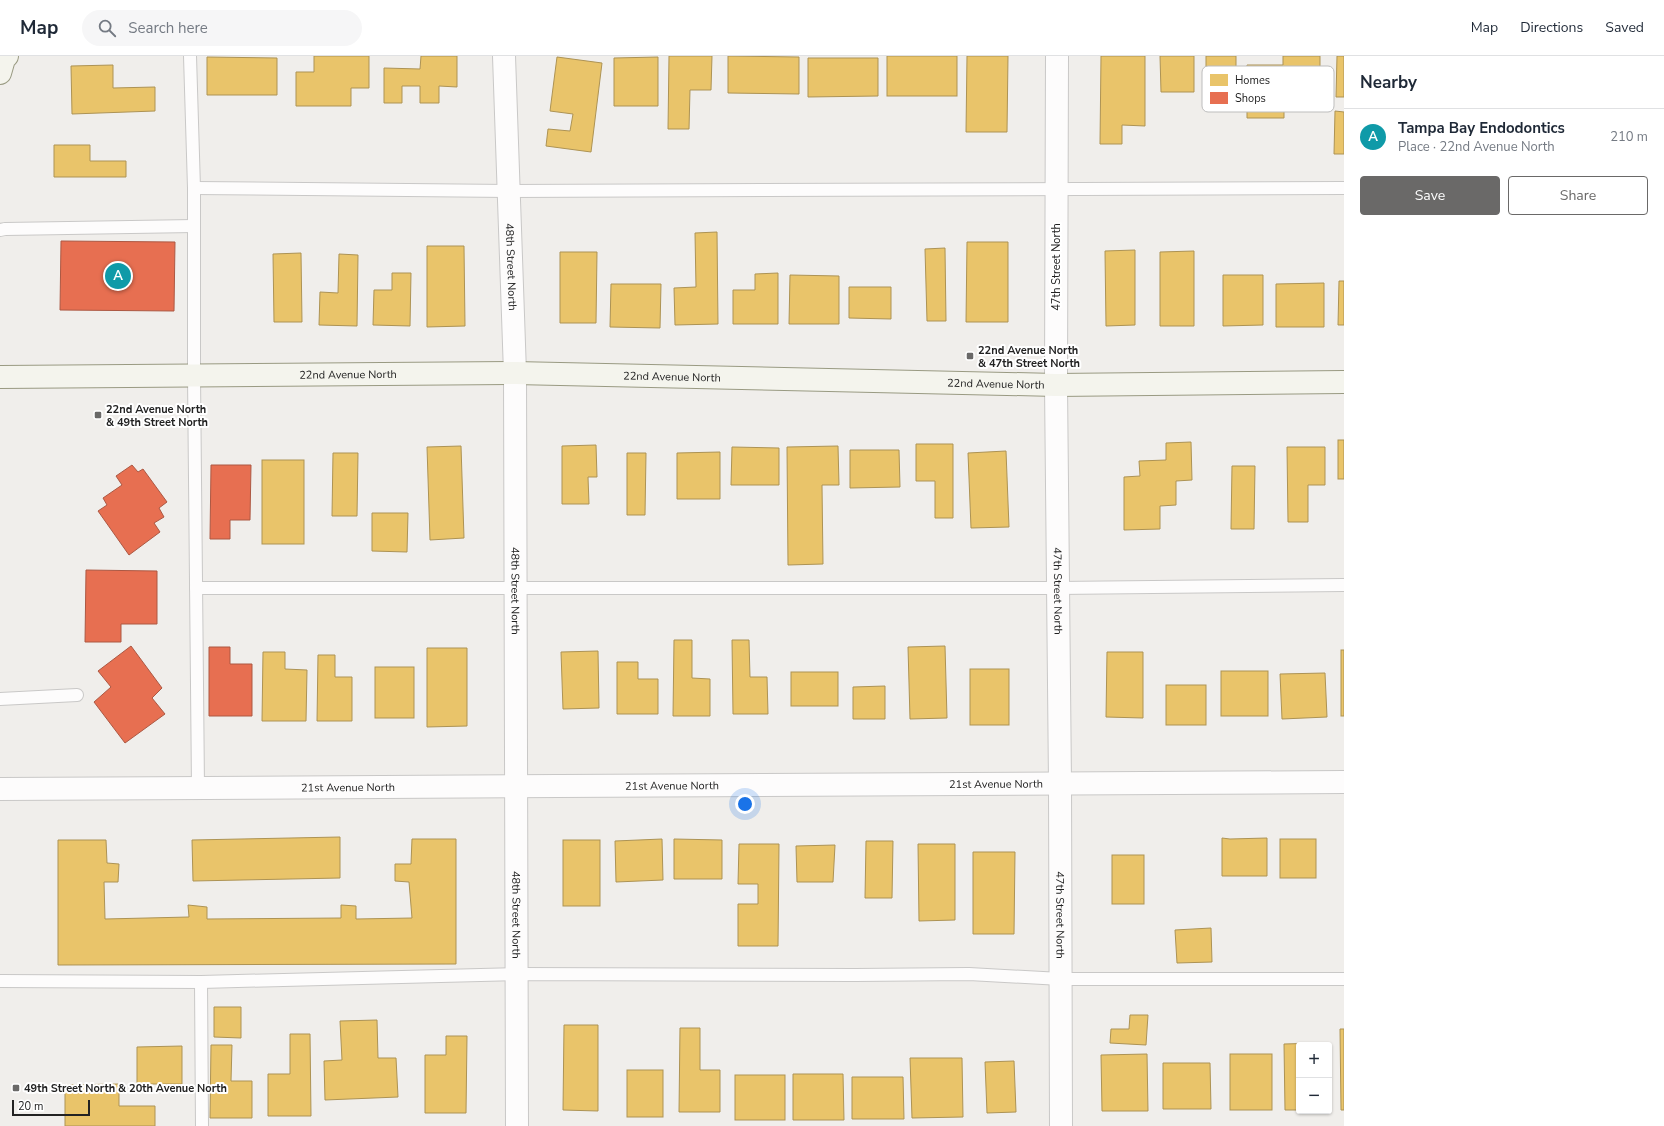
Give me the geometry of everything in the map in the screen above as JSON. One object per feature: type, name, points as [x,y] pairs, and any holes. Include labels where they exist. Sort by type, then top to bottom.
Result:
[{"type":"main road","points":[[0,73],[4,59],[7,56]]},
{"type":"main road","name":"22nd Avenue North","points":[[0,377],[515,373],[1056,385],[1344,382]]},
{"type":"street","name":"48th Street North","points":[[504,56],[515,373],[517,1126]]},
{"type":"street","name":"47th Street North","points":[[1057,56],[1056,385],[1060,783],[1061,1126]]},
{"type":"street","name":"21st Avenue North","points":[[0,788],[1344,782]]},
{"type":"lane","points":[[190,56],[194,188],[194,376],[198,788]]},
{"type":"lane","points":[[194,188],[509,191],[1344,188]]},
{"type":"lane","points":[[0,230],[194,226]]},
{"type":"lane","points":[[196,588],[1058,588],[1344,585]]},
{"type":"lane","points":[[0,699],[77,695]]},
{"type":"lane","points":[[0,981],[201,982],[517,974],[969,974],[1061,979],[1344,978]]},
{"type":"lane","points":[[201,982],[202,1126]]},
{"type":"building: Homes","points":[[314,56],[369,56],[369,88],[351,88],[351,106],[296,106],[296,72],[314,72]]},
{"type":"building: Homes","points":[[421,56],[457,56],[457,87],[439,86],[439,103],[420,103],[420,86],[402,86],[402,103],[384,103],[384,68],[420,69]]},
{"type":"building: Homes","points":[[669,56],[712,56],[711,90],[690,90],[689,129],[668,129]]},
{"type":"building: Homes","points":[[728,56],[799,57],[799,94],[728,93]]},
{"type":"building: Homes","points":[[887,56],[957,56],[957,96],[887,96]]},
{"type":"building: Homes","points":[[967,56],[1008,56],[1007,132],[966,132]]},
{"type":"building: Homes","points":[[1101,56],[1145,56],[1145,126],[1122,125],[1122,144],[1100,144]]},
{"type":"building: Homes","points":[[1160,56],[1194,56],[1194,92],[1161,92]]},
{"type":"building: Homes","points":[[1206,56],[1236,56],[1236,66],[1206,66]]},
{"type":"building: Homes","points":[[1283,56],[1320,56],[1320,66],[1247,66],[1283,65]]},
{"type":"building: Homes","points":[[1337,56],[1344,56],[1344,97],[1336,97]]},
{"type":"building: Homes","points":[[207,57],[277,58],[277,95],[207,95]]},
{"type":"building: Homes","points":[[557,57],[602,63],[591,152],[546,146],[548,129],[570,131],[573,114],[550,111]]},
{"type":"building: Homes","points":[[658,57],[658,106],[614,106],[614,58]]},
{"type":"building: Homes","points":[[808,58],[878,58],[878,96],[808,97]]},
{"type":"building: Homes","points":[[113,65],[113,88],[155,87],[155,111],[72,114],[71,66]]},
{"type":"building: Homes","points":[[1335,111],[1344,112],[1344,154],[1334,154]]},
{"type":"building: Homes","points":[[1247,112],[1284,112],[1284,118],[1247,118]]},
{"type":"building: Homes","points":[[54,145],[90,145],[90,161],[126,161],[126,177],[54,177]]},
{"type":"building: Homes","points":[[717,232],[718,324],[675,325],[674,288],[696,287],[695,233]]},
{"type":"building: Homes","points":[[967,242],[1008,242],[1008,322],[966,322]]},
{"type":"building: Homes","points":[[427,246],[464,246],[465,326],[427,327]]},
{"type":"building: Homes","points":[[945,248],[946,321],[927,321],[925,249]]},
{"type":"building: Homes","points":[[1135,250],[1135,325],[1106,326],[1105,251]]},
{"type":"building: Homes","points":[[1194,251],[1194,326],[1160,326],[1160,252]]},
{"type":"building: Homes","points":[[560,252],[597,252],[596,323],[560,323]]},
{"type":"building: Homes","points":[[301,253],[302,322],[274,322],[273,254]]},
{"type":"building: Homes","points":[[339,254],[358,255],[357,326],[319,325],[320,292],[338,293]]},
{"type":"building: Homes","points":[[392,273],[411,273],[410,326],[373,325],[374,290],[392,290]]},
{"type":"building: Homes","points":[[778,273],[778,324],[733,324],[733,290],[755,290],[755,274]]},
{"type":"building: Homes","points":[[790,275],[839,276],[839,324],[789,324]]},
{"type":"building: Homes","points":[[1223,275],[1263,275],[1263,325],[1223,326]]},
{"type":"building: Homes","points":[[1339,281],[1344,281],[1344,325],[1338,325]]},
{"type":"building: Homes","points":[[1324,283],[1324,327],[1276,327],[1276,284]]},
{"type":"building: Homes","points":[[611,284],[661,284],[660,328],[610,327]]},
{"type":"building: Homes","points":[[849,287],[891,287],[891,319],[849,318]]},
{"type":"building: Homes","points":[[1338,440],[1344,440],[1344,479],[1338,479]]},
{"type":"building: Homes","points":[[1191,442],[1192,480],[1176,481],[1176,505],[1160,506],[1160,529],[1124,530],[1124,477],[1140,476],[1139,461],[1166,460],[1166,443]]},
{"type":"building: Homes","points":[[916,444],[953,444],[953,518],[935,518],[935,481],[916,481]]},
{"type":"building: Homes","points":[[596,445],[597,477],[588,477],[589,504],[562,504],[562,446]]},
{"type":"building: Homes","points":[[461,446],[464,538],[430,540],[427,447]]},
{"type":"building: Homes","points":[[838,446],[839,485],[822,485],[823,564],[788,565],[787,447]]},
{"type":"building: Homes","points":[[732,447],[779,448],[779,485],[731,485]]},
{"type":"building: Homes","points":[[1287,447],[1325,447],[1325,485],[1308,485],[1308,522],[1288,522]]},
{"type":"building: Homes","points":[[850,450],[899,450],[900,487],[850,488]]},
{"type":"building: Homes","points":[[1006,451],[1009,527],[971,528],[968,453]]},
{"type":"building: Homes","points":[[720,452],[720,499],[677,499],[677,453]]},
{"type":"building: Homes","points":[[333,453],[358,453],[357,516],[332,516]]},
{"type":"building: Homes","points":[[627,453],[646,453],[645,515],[627,515]]},
{"type":"building: Homes","points":[[262,460],[304,460],[304,544],[262,544]]},
{"type":"building: Homes","points":[[1232,466],[1255,466],[1254,529],[1231,529]]},
{"type":"building: Homes","points":[[372,513],[408,513],[407,552],[372,551]]},
{"type":"building: Homes","points":[[674,640],[692,640],[692,678],[710,679],[710,716],[673,716]]},
{"type":"building: Homes","points":[[732,640],[749,640],[750,677],[767,677],[768,714],[733,714]]},
{"type":"building: Homes","points":[[945,646],[947,718],[910,719],[908,647]]},
{"type":"building: Homes","points":[[427,648],[467,648],[467,726],[427,727]]},
{"type":"building: Homes","points":[[1341,650],[1344,650],[1344,716],[1341,716]]},
{"type":"building: Homes","points":[[598,651],[599,708],[563,709],[561,652]]},
{"type":"building: Homes","points":[[263,652],[285,652],[285,669],[307,670],[306,721],[262,721]]},
{"type":"building: Homes","points":[[1107,652],[1143,652],[1143,718],[1106,717]]},
{"type":"building: Homes","points":[[318,655],[335,655],[335,677],[352,677],[352,721],[317,721]]},
{"type":"building: Homes","points":[[617,662],[638,662],[638,679],[658,679],[658,714],[617,714]]},
{"type":"building: Homes","points":[[375,667],[414,667],[414,718],[375,718]]},
{"type":"building: Homes","points":[[970,669],[1009,669],[1009,725],[970,725]]},
{"type":"building: Homes","points":[[1221,671],[1268,671],[1268,716],[1221,716]]},
{"type":"building: Homes","points":[[791,672],[838,672],[838,706],[791,706]]},
{"type":"building: Homes","points":[[1325,673],[1327,717],[1282,719],[1280,674]]},
{"type":"building: Homes","points":[[1166,685],[1206,685],[1206,725],[1166,725]]},
{"type":"building: Homes","points":[[885,686],[885,719],[853,719],[853,687]]},
{"type":"building: Homes","points":[[340,837],[340,878],[193,881],[192,840]]},
{"type":"building: Homes","points":[[1222,838],[1267,838],[1267,876],[1222,876]]},
{"type":"building: Homes","points":[[412,839],[456,839],[456,964],[58,965],[58,840],[106,840],[107,863],[119,864],[118,882],[104,882],[105,919],[189,917],[188,905],[207,907],[207,919],[341,918],[341,905],[356,906],[356,919],[412,918],[409,882],[395,881],[395,864],[411,864]]},
{"type":"building: Homes","points":[[662,839],[663,880],[616,882],[615,841]]},
{"type":"building: Homes","points":[[674,839],[722,840],[722,879],[674,879]]},
{"type":"building: Homes","points":[[1280,839],[1316,839],[1316,878],[1280,878]]},
{"type":"building: Homes","points":[[563,840],[600,840],[600,906],[563,906]]},
{"type":"building: Homes","points":[[866,841],[893,841],[892,898],[865,898]]},
{"type":"building: Homes","points":[[739,844],[779,844],[778,946],[738,946],[738,904],[758,904],[758,884],[738,884]]},
{"type":"building: Homes","points":[[918,844],[955,844],[955,920],[919,921]]},
{"type":"building: Homes","points":[[835,845],[833,882],[797,882],[796,846]]},
{"type":"building: Homes","points":[[973,852],[1015,852],[1014,934],[973,934]]},
{"type":"building: Homes","points":[[1112,855],[1144,855],[1144,904],[1112,904]]},
{"type":"building: Homes","points":[[1211,928],[1212,962],[1177,963],[1175,930]]},
{"type":"building: Homes","points":[[214,1007],[241,1007],[241,1038],[214,1037]]},
{"type":"building: Homes","points":[[1130,1015],[1148,1015],[1146,1045],[1110,1043],[1111,1029],[1129,1029]]},
{"type":"building: Homes","points":[[377,1020],[378,1058],[396,1058],[398,1097],[325,1100],[324,1061],[342,1060],[340,1021]]},
{"type":"building: Homes","points":[[564,1025],[598,1025],[598,1111],[563,1110]]},
{"type":"building: Homes","points":[[680,1028],[700,1028],[700,1070],[720,1070],[720,1112],[679,1112]]},
{"type":"building: Homes","points":[[1340,1029],[1344,1029],[1344,1110],[1341,1110]]},
{"type":"building: Homes","points":[[290,1034],[310,1034],[311,1116],[268,1116],[268,1074],[290,1074]]},
{"type":"building: Homes","points":[[446,1036],[467,1036],[466,1113],[425,1113],[425,1055],[446,1055]]},
{"type":"building: Homes","points":[[1284,1044],[1296,1044],[1296,1110],[1285,1110]]},
{"type":"building: Homes","points":[[211,1045],[232,1045],[231,1081],[252,1081],[252,1118],[210,1118]]},
{"type":"building: Homes","points":[[182,1046],[182,1084],[137,1084],[137,1047]]},
{"type":"building: Homes","points":[[1147,1054],[1148,1111],[1102,1111],[1101,1055]]},
{"type":"building: Homes","points":[[1230,1054],[1272,1054],[1272,1110],[1230,1110]]},
{"type":"building: Homes","points":[[910,1058],[962,1058],[963,1117],[912,1118]]},
{"type":"building: Homes","points":[[1014,1061],[1016,1112],[987,1113],[985,1062]]},
{"type":"building: Homes","points":[[1163,1063],[1210,1063],[1211,1109],[1163,1109]]},
{"type":"building: Homes","points":[[627,1070],[663,1070],[663,1117],[627,1117]]},
{"type":"building: Homes","points":[[793,1074],[843,1074],[844,1120],[793,1120]]},
{"type":"building: Homes","points":[[735,1075],[785,1075],[785,1120],[735,1120]]},
{"type":"building: Homes","points":[[852,1077],[903,1077],[904,1119],[852,1119]]},
{"type":"building: Homes","points":[[119,1084],[119,1106],[155,1106],[155,1126],[65,1126],[65,1085]]},
{"type":"building: Shops","points":[[61,241],[175,242],[174,311],[60,310]]},
{"type":"building: Shops","points":[[132,465],[138,472],[143,469],[167,502],[159,508],[164,517],[154,523],[160,532],[129,555],[98,511],[107,505],[103,498],[122,485],[116,476]]},
{"type":"building: Shops","points":[[211,465],[251,465],[250,520],[230,520],[230,539],[210,539]]},
{"type":"building: Shops","points":[[86,570],[157,571],[157,624],[121,624],[121,642],[85,642]]},
{"type":"building: Shops","points":[[131,646],[162,688],[152,698],[165,714],[125,743],[94,702],[111,687],[98,671]]},
{"type":"building: Shops","points":[[209,647],[230,647],[230,664],[252,664],[252,716],[209,716]]},
{"type":"place","name":"Tampa Bay Endodontics","points":[[118,276]]},
{"type":"place","name":"22nd Avenue North & 47th Street North","points":[[970,356]]},
{"type":"place","name":"22nd Avenue North & 49th Street North","points":[[98,415]]},
{"type":"place","name":"49th Street North & 20th Avenue North","points":[[16,1088]]}]
